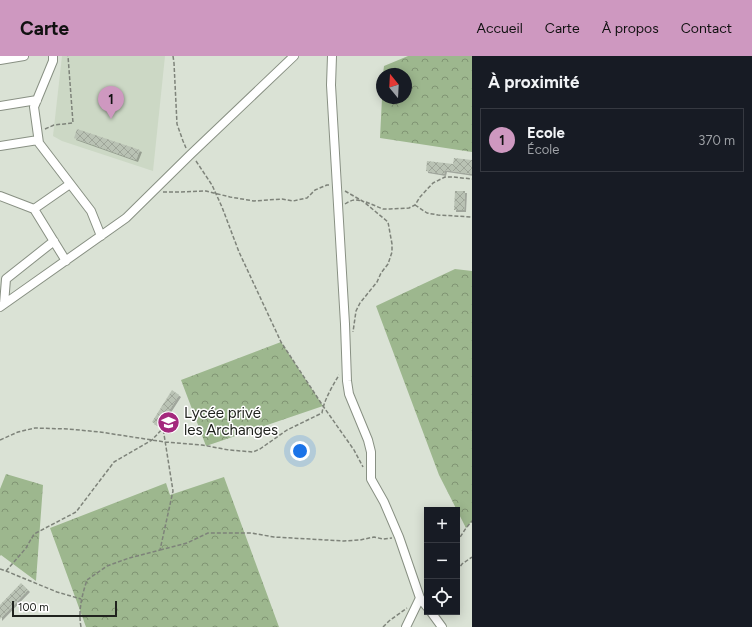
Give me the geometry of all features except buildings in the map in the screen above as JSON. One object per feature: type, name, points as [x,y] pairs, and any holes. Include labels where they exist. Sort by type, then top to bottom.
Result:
[{"type":"street","points":[[0,60],[24,56]]},
{"type":"street","points":[[54,56],[34,107],[39,143],[91,211],[101,236]]},
{"type":"street","points":[[1,305],[126,218],[294,56]]},
{"type":"street","points":[[332,56],[338,211],[346,332],[347,381],[349,394],[368,440],[371,452],[371,480],[384,502],[399,537],[420,598],[424,603]]},
{"type":"street","points":[[0,106],[37,100]]},
{"type":"street","points":[[0,146],[38,136]]},
{"type":"street","points":[[34,208],[70,184]]},
{"type":"street","points":[[0,196],[34,208],[66,261]]},
{"type":"street","points":[[1,305],[6,279],[54,241]]},
{"type":"street","points":[[406,627],[420,598]]},
{"type":"street","points":[[433,615],[442,627]]},
{"type":"path","points":[[38,136],[54,125],[73,123],[68,56]]},
{"type":"path","points":[[173,56],[177,124],[187,150],[212,185],[240,252],[281,342],[354,450],[364,468]]},
{"type":"path","points":[[338,211],[349,201],[357,200],[390,210],[409,208],[415,205],[420,197],[433,184],[445,178],[453,177],[472,180]]},
{"type":"path","points":[[153,192],[206,191],[254,201],[282,199],[293,201],[308,198],[315,190],[327,185],[337,187],[364,202],[388,222],[392,252],[388,264],[356,311],[353,332]]},
{"type":"path","points":[[415,205],[427,212],[438,215],[472,216]]},
{"type":"path","points":[[0,440],[18,432],[35,428],[100,432],[165,442],[253,452],[260,449],[287,430],[322,413],[323,406],[332,386],[340,375]]},
{"type":"path","points":[[6,571],[26,548],[34,534],[76,512],[114,462],[152,440],[163,428],[170,415]]},
{"type":"path","points":[[160,550],[173,490],[163,428]]},
{"type":"path","points":[[460,537],[472,521]]},
{"type":"path","points":[[81,627],[80,619],[82,599],[87,580],[107,566],[129,558],[187,543],[208,533],[251,533],[274,537],[344,541],[374,537],[383,539],[399,537]]},
{"type":"path","points":[[460,567],[472,557]]},
{"type":"path","points":[[0,570],[6,571],[56,592],[82,599]]},
{"type":"path","points":[[383,627],[408,607]]},
{"type":"shaded area","points":[[62,56],[165,56],[153,171],[62,141],[53,136]]},
{"type":"green space","points":[[408,56],[472,56],[472,152],[380,138],[382,104],[412,104],[412,68],[384,68],[384,66]]},
{"type":"green space","points":[[455,269],[472,271],[472,521],[466,528],[460,516],[460,507],[455,507],[439,475],[376,306]]},
{"type":"green space","points":[[281,342],[323,406],[206,446],[181,380]]},
{"type":"green space","points":[[6,474],[43,485],[36,581],[1,555],[0,556],[0,489]]},
{"type":"green space","points":[[224,477],[279,627],[86,627],[50,528],[166,483],[170,495]]},
{"type":"place","name":"Ecole","points":[[111,119]]},
{"type":"place","name":"Lycée privé les Archanges","points":[[169,422]]}]
